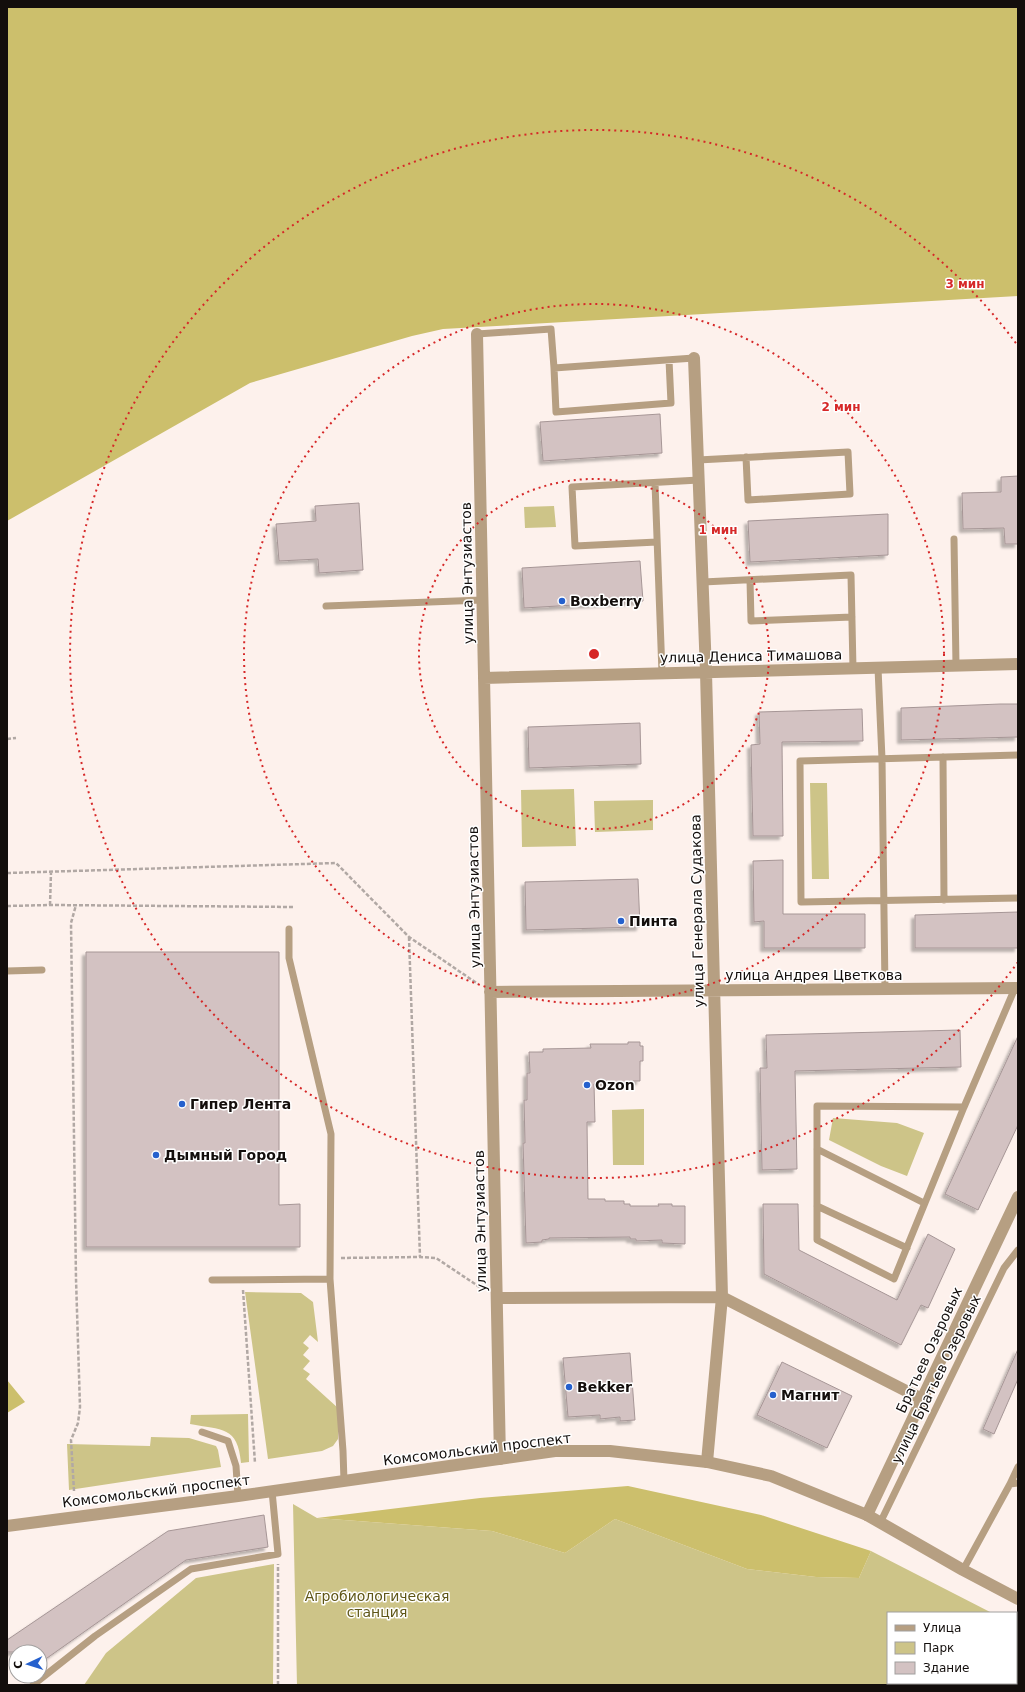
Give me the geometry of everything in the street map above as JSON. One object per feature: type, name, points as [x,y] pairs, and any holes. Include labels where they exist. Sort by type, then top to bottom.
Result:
[{"type":"street","name":"улица Энтузиастов","points":[[477,334],[500,1459]]},
{"type":"street","name":"улица Генерала Судакова","points":[[694,358],[706,672],[722,1297],[707,1462]]},
{"type":"street","name":"улица Дениса Тимашова","points":[[484,678],[1018,664]]},
{"type":"street","name":"улица Андрея Цветкова","points":[[490,992],[1016,988]]},
{"type":"street","name":"Братьев Озеровых","points":[[867,1514],[1018,1197]]},
{"type":"street","points":[[497,1298],[722,1297],[922,1399]]},
{"type":"street","name":"Комсомольский проспект","points":[[7,1526],[238,1496],[555,1451],[610,1451],[707,1462],[771,1476],[867,1514],[963,1570],[1018,1599]]},
{"type":"lane","points":[[477,334],[551,329],[556,412],[671,403],[669,360]]},
{"type":"lane","points":[[554,368],[694,358]]},
{"type":"lane","points":[[698,460],[746,457],[848,452],[850,494],[748,500],[746,457]]},
{"type":"lane","points":[[657,542],[575,546],[572,487],[699,480]]},
{"type":"lane","points":[[655,483],[662,673]]},
{"type":"lane","points":[[954,539],[956,666]]},
{"type":"lane","points":[[703,582],[851,575],[853,669]]},
{"type":"lane","points":[[750,580],[752,621],[852,617]]},
{"type":"lane","points":[[326,606],[482,600]]},
{"type":"lane","points":[[878,668],[882,759],[885,989]]},
{"type":"lane","points":[[1018,755],[800,761],[801,902],[1018,898]]},
{"type":"lane","points":[[943,757],[944,900]]},
{"type":"lane","points":[[289,929],[289,958],[331,1134],[330,1279],[344,1481]]},
{"type":"lane","points":[[7,971],[42,970]]},
{"type":"lane","points":[[964,1107],[817,1106],[817,1240],[894,1278],[964,1107],[1016,988]]},
{"type":"lane","points":[[817,1149],[924,1203]]},
{"type":"lane","points":[[817,1206],[907,1248]]},
{"type":"lane","name":"улица Братьев Озеровых","points":[[881,1521],[1004,1268],[1018,1250]]},
{"type":"lane","points":[[212,1280],[242,1281],[330,1279]]},
{"type":"lane","points":[[202,1432],[228,1442],[236,1466],[238,1496]]},
{"type":"lane","points":[[963,1570],[1018,1467]]},
{"type":"lane","points":[[1010,1484],[1018,1483]]},
{"type":"lane","points":[[33,1685],[95,1636],[192,1569],[278,1554],[272,1491]]},
{"type":"path","points":[[7,739],[16,738]]},
{"type":"path","points":[[7,873],[336,863],[409,937],[490,992]]},
{"type":"path","points":[[50,905],[51,872]]},
{"type":"path","points":[[74,1491],[71,1440],[78,1423],[80,1407],[76,1279],[71,923],[76,905]]},
{"type":"path","points":[[7,906],[76,905],[293,907]]},
{"type":"path","points":[[409,937],[420,1257]]},
{"type":"path","points":[[330,1258],[436,1258],[497,1298]]},
{"type":"path","points":[[242,1281],[255,1463]]},
{"type":"path","points":[[278,1554],[278,1685]]},
{"type":"green space","points":[[554,506],[556,527],[525,528],[524,507]]},
{"type":"green space","points":[[810,783],[827,783],[829,879],[812,879]]},
{"type":"green space","points":[[574,789],[576,846],[522,847],[521,790]]},
{"type":"green space","points":[[653,800],[653,830],[595,832],[594,801]]},
{"type":"green space","points":[[644,1109],[644,1165],[613,1165],[612,1110]]},
{"type":"green space","points":[[833,1118],[897,1123],[924,1133],[907,1176],[881,1166],[829,1140]]},
{"type":"green space","points":[[245,1292],[301,1293],[313,1302],[318,1342],[310,1335],[303,1343],[309,1348],[303,1355],[310,1361],[303,1369],[310,1374],[306,1379],[338,1408],[338,1439],[333,1446],[322,1451],[268,1459]]},
{"type":"green space","points":[[248,1414],[249,1462],[241,1463],[236,1442],[232,1436],[226,1432],[211,1427],[190,1424],[191,1415]]},
{"type":"green space","points":[[151,1437],[189,1438],[216,1446],[221,1467],[69,1490],[67,1444],[150,1446]]},
{"type":"green space","name":"Агробиологическая станция","points":[[293,1504],[317,1518],[492,1531],[565,1553],[615,1519],[747,1569],[816,1577],[859,1578],[871,1551],[990,1612],[887,1612],[887,1684],[1017,1684],[1018,1626],[1018,1685],[297,1685]]},
{"type":"green space","name":"Агробиологическая станция","points":[[274,1564],[273,1685],[84,1685],[106,1653],[196,1578]]},
{"type":"shaded area","points":[[7,7],[1018,7],[1018,296],[443,329],[412,336],[250,383],[7,521]]},
{"type":"shaded area","points":[[7,1380],[25,1402],[7,1413]]},
{"type":"shaded area","points":[[628,1486],[761,1515],[871,1551],[859,1578],[816,1577],[747,1569],[615,1519],[565,1553],[492,1531],[317,1518],[480,1498]]},
{"type":"building","points":[[660,414],[662,453],[543,461],[540,422]]},
{"type":"building","points":[[1018,476],[1018,544],[1005,544],[1004,528],[963,529],[962,493],[1001,492],[1001,477]]},
{"type":"building","points":[[359,503],[363,570],[319,573],[318,559],[279,561],[276,524],[316,521],[315,506]]},
{"type":"building","points":[[888,514],[888,555],[750,562],[748,521]]},
{"type":"building","points":[[640,561],[643,601],[524,608],[522,568]]},
{"type":"building","points":[[1018,704],[1018,737],[901,740],[901,708]]},
{"type":"building","points":[[862,709],[863,741],[782,742],[783,836],[753,836],[751,745],[760,744],[759,712]]},
{"type":"building","points":[[640,723],[641,764],[529,768],[528,727]]},
{"type":"building","points":[[783,860],[783,914],[865,914],[865,948],[764,948],[764,921],[754,922],[753,861]]},
{"type":"building","points":[[638,879],[640,927],[526,930],[525,882]]},
{"type":"building","points":[[1018,912],[1018,948],[915,948],[915,915]]},
{"type":"building","name":"Гипер Лента","points":[[86,952],[279,952],[279,1205],[300,1204],[300,1247],[86,1247]]},
{"type":"building","points":[[960,1030],[961,1067],[795,1071],[797,1169],[762,1170],[760,1068],[767,1068],[766,1035]]},
{"type":"building","points":[[1018,1036],[1018,1125],[978,1210],[945,1194]]},
{"type":"building","points":[[628,1042],[640,1042],[640,1046],[643,1046],[643,1061],[640,1061],[640,1081],[633,1081],[633,1084],[594,1084],[595,1122],[587,1122],[588,1199],[624,1201],[624,1204],[630,1204],[630,1206],[659,1206],[658,1204],[672,1204],[672,1206],[685,1206],[685,1244],[662,1243],[662,1240],[636,1241],[636,1239],[630,1239],[630,1237],[549,1238],[542,1240],[542,1242],[526,1243],[523,1143],[525,1143],[524,1100],[527,1100],[527,1073],[530,1073],[529,1052],[543,1052],[543,1049],[591,1048],[590,1044],[628,1044]]},
{"type":"building","points":[[763,1204],[798,1204],[799,1250],[897,1300],[928,1234],[955,1249],[928,1308],[921,1305],[901,1345],[764,1274]]},
{"type":"building","points":[[1018,1349],[1018,1379],[994,1434],[983,1429]]},
{"type":"building","points":[[630,1353],[635,1420],[620,1421],[620,1417],[600,1419],[600,1415],[568,1417],[563,1358]]},
{"type":"building","points":[[782,1362],[852,1396],[827,1448],[757,1415]]},
{"type":"building","points":[[264,1515],[268,1547],[186,1560],[48,1657],[48,1644],[8,1644],[7,1652],[7,1640],[168,1531]]},
{"type":"place","name":"Boxberry","points":[[562,601]]},
{"type":"place","name":"Пинта","points":[[621,921]]},
{"type":"place","name":"Ozon","points":[[587,1085]]},
{"type":"place","name":"Гипер Лента","points":[[182,1104]]},
{"type":"place","name":"Дымный Город","points":[[156,1155]]},
{"type":"place","name":"Bekker","points":[[569,1387]]},
{"type":"place","name":"Магнит","points":[[773,1395]]}]
